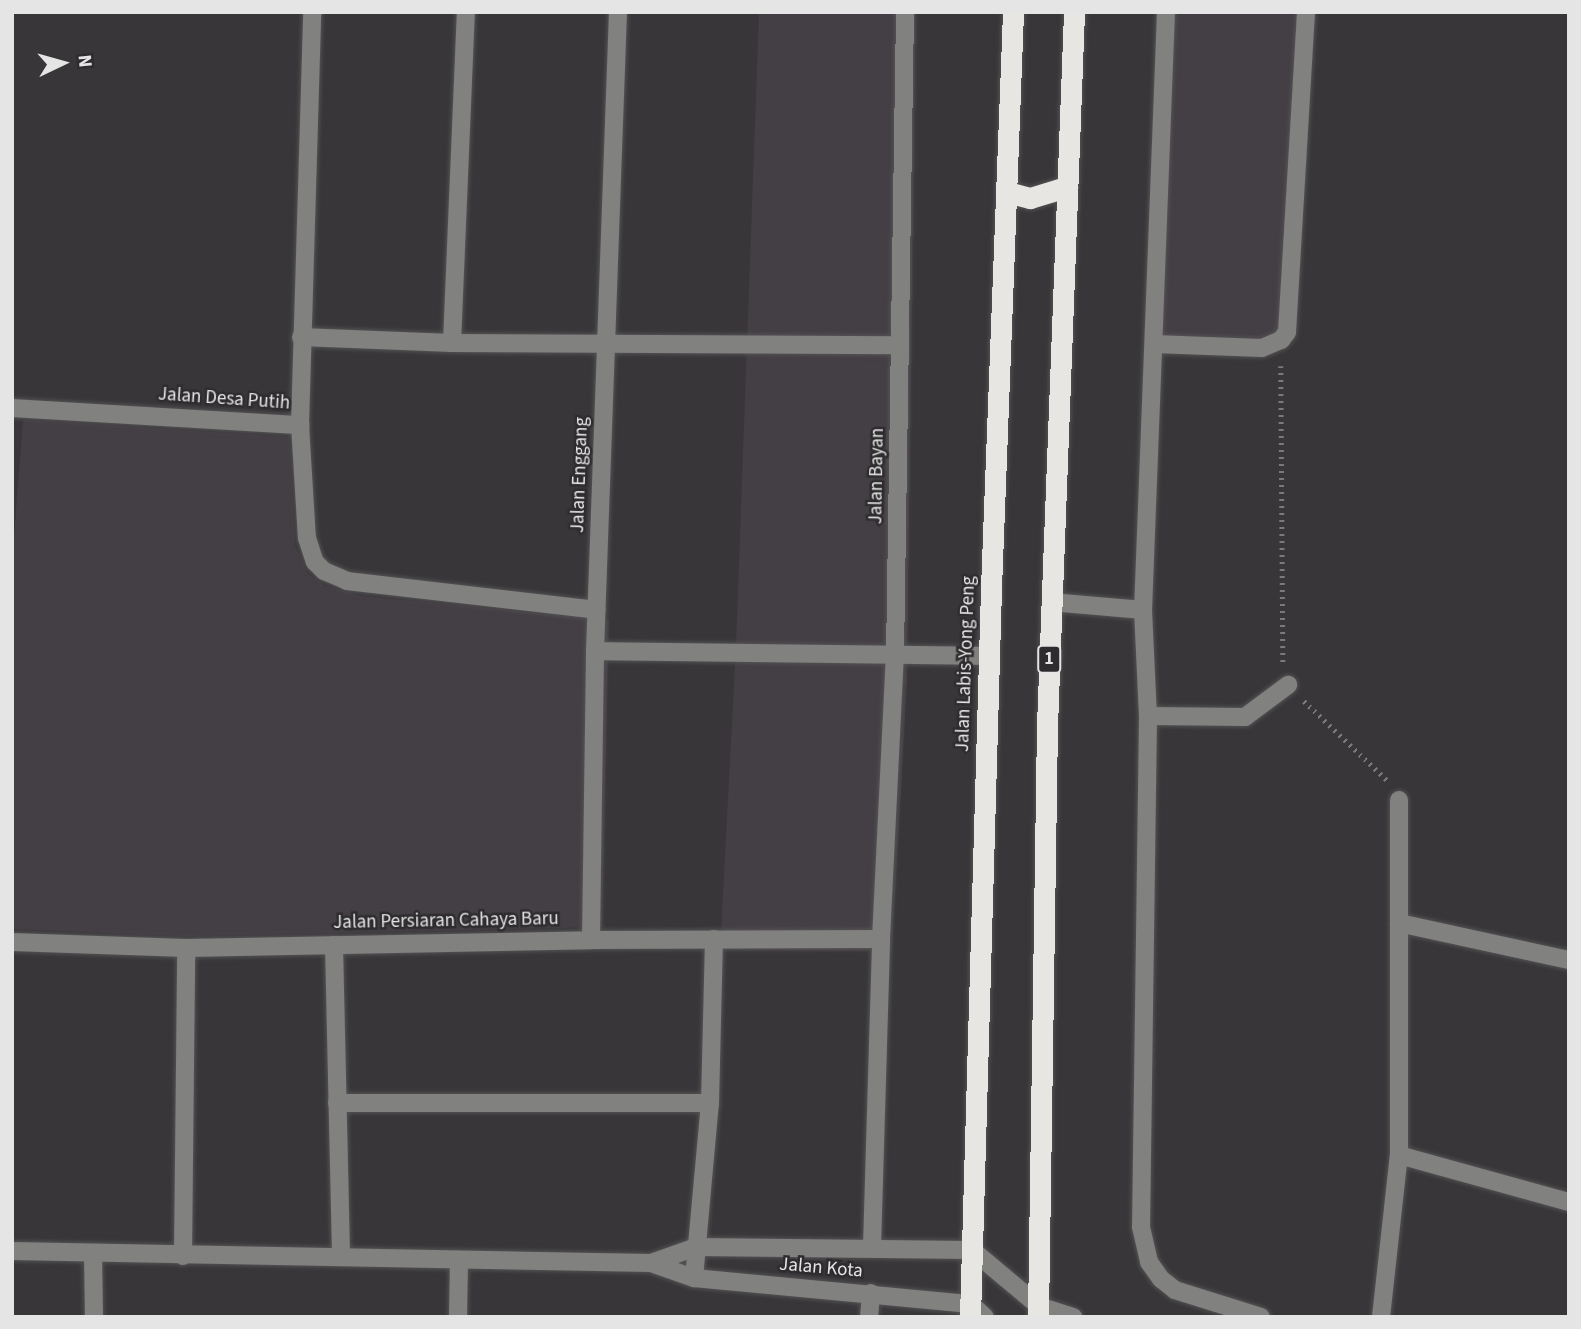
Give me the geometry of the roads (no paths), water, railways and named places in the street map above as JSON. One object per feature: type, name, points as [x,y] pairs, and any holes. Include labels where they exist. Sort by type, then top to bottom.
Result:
[{"type":"highway","name":"Jalan Labis-Yong Peng","points":[[975,1313],[972,1250],[989,656],[1013,12]]},
{"type":"highway","name":"1","points":[[1039,1311],[1051,602],[1074,12]]},
{"type":"highway","points":[[1007,192],[1030,198],[1068,187]]},
{"type":"street","points":[[300,425],[312,12]]},
{"type":"street","points":[[452,343],[466,12]]},
{"type":"street","name":"Jalan Enggang","points":[[591,940],[596,610],[618,12]]},
{"type":"street","name":"Jalan Bayan","points":[[872,1247],[881,939],[895,656],[905,12]]},
{"type":"street","points":[[1167,12],[1143,610],[1148,716],[1142,1244],[1155,1270],[1175,1290],[1261,1317]]},
{"type":"street","points":[[1154,344],[1262,348],[1281,340],[1290,322],[1306,12]]},
{"type":"street","points":[[301,337],[452,343],[899,345]]},
{"type":"street","name":"Jalan Desa Putih","points":[[12,408],[300,425],[307,538],[315,562],[324,571],[347,581],[596,610]]},
{"type":"street","points":[[1051,602],[1143,610]]},
{"type":"street","points":[[595,651],[989,656]]},
{"type":"street","points":[[1148,716],[1245,717],[1288,685]]},
{"type":"street","points":[[1381,1317],[1399,1155],[1399,800]]},
{"type":"street","points":[[1399,923],[1569,960]]},
{"type":"street","points":[[694,1278],[710,1103],[714,939]]},
{"type":"street","name":"Jalan Persiaran Cahaya Baru","points":[[12,942],[186,948],[591,940],[881,939]]},
{"type":"street","points":[[334,945],[341,1257]]},
{"type":"street","points":[[183,1256],[186,948]]},
{"type":"street","points":[[337,1103],[710,1103]]},
{"type":"street","points":[[1399,1155],[1569,1202]]},
{"type":"street","points":[[12,1251],[651,1263],[696,1247],[972,1250],[1039,1311],[1073,1317]]},
{"type":"street","points":[[93,1253],[94,1317]]},
{"type":"street","points":[[458,1317],[459,1260]]},
{"type":"street","name":"Jalan Kota","points":[[651,1263],[694,1278],[871,1293],[975,1313]]},
{"type":"street","points":[[869,1317],[871,1293]]}]
